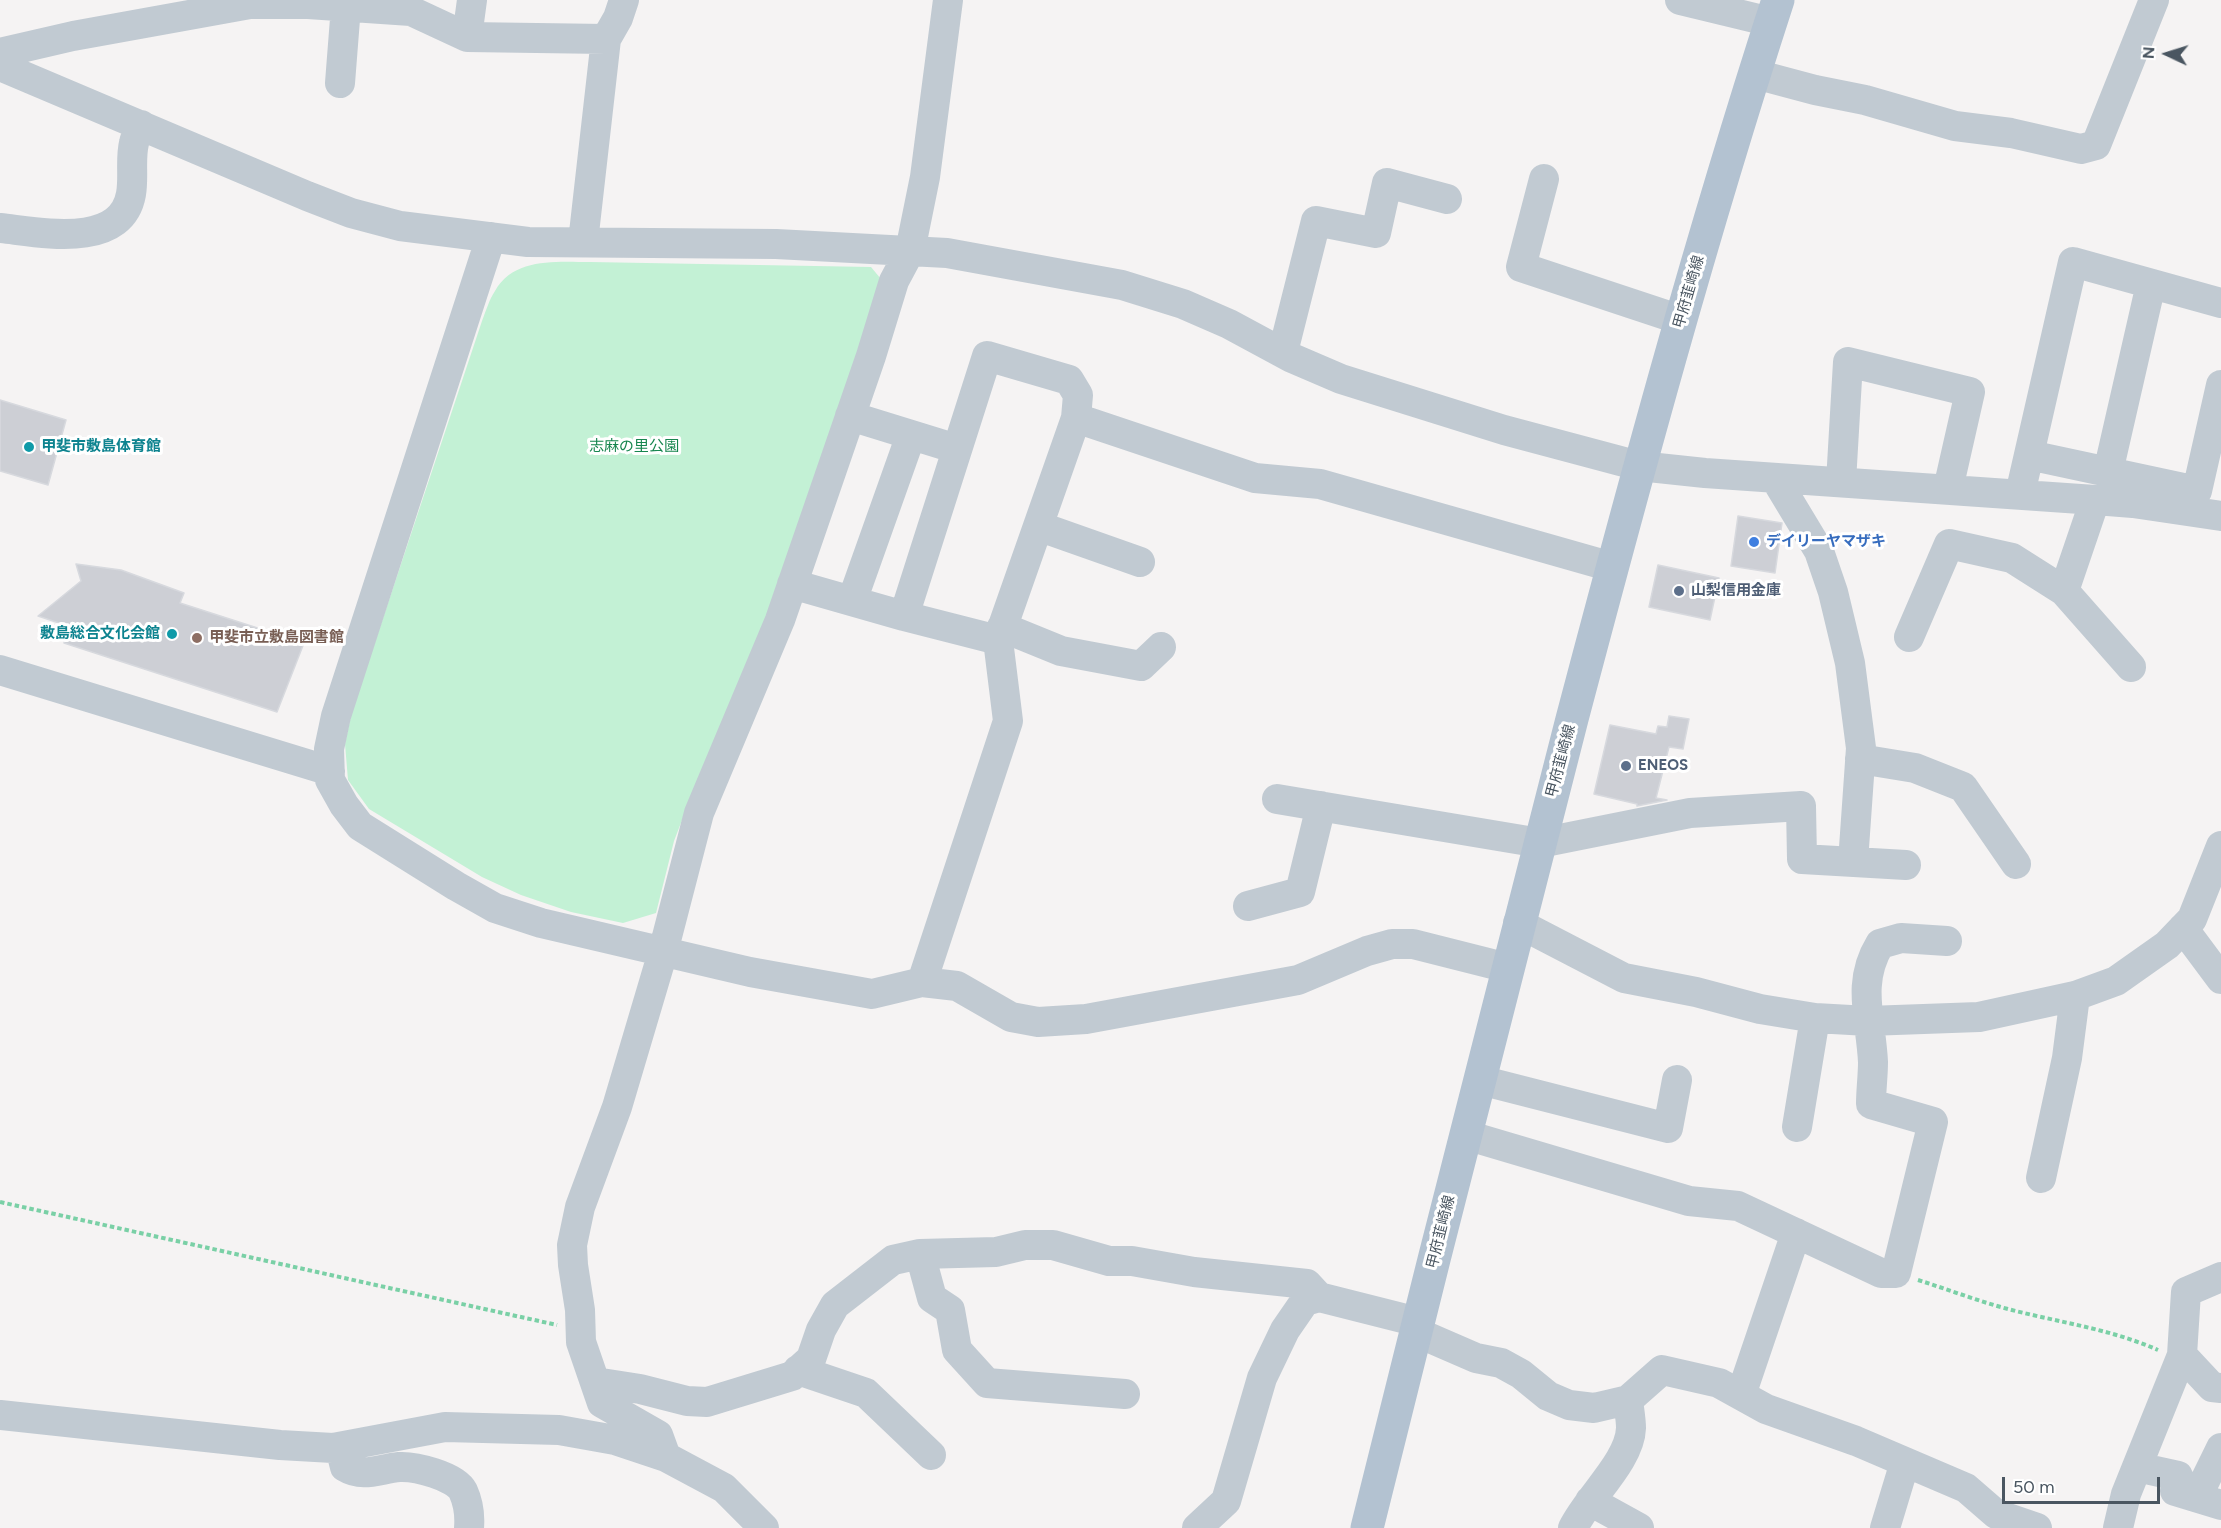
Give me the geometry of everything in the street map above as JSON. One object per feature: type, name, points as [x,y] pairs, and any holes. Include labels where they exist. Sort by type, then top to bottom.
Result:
[{"type":"main road","name":"甲府韮崎線","points":[[1367,1528],[1518,923],[1638,466],[1775,11]]},
{"type":"street","points":[[467,37],[472,0]]},
{"type":"street","points":[[583,242],[606,39],[618,18],[624,0]]},
{"type":"street","points":[[666,1457],[658,1435],[602,1403],[581,1342],[580,1310],[572,1245],[578,1216],[617,1107],[663,952],[699,813],[780,620],[894,281],[910,251],[925,177],[948,0]]},
{"type":"street","points":[[1680,0],[1775,11]]},
{"type":"street","points":[[1755,74],[1865,100],[1954,126],[2011,134],[2081,149],[2096,145],[2154,0]]},
{"type":"street","points":[[0,54],[73,36],[150,11],[265,2],[411,11],[467,37],[606,39]]},
{"type":"street","points":[[340,83],[346,6]]},
{"type":"street","points":[[0,66],[351,213],[400,226],[528,242],[776,244],[947,253],[1122,285],[1183,304],[1229,324],[1341,380],[1504,430],[1638,466],[2133,503],[2221,516]]},
{"type":"street","points":[[0,228],[70,235],[93,232],[107,226],[124,213],[131,195],[134,143],[141,125]]},
{"type":"street","points":[[1544,179],[1521,267],[1681,320]]},
{"type":"street","points":[[1282,352],[1316,221],[1376,233],[1387,183],[1448,199]]},
{"type":"street","points":[[491,237],[336,716],[330,749],[330,780],[344,805],[360,826],[495,908],[541,923],[750,972],[849,991],[872,994],[922,982],[957,986],[1011,1017],[1038,1022],[1086,1019],[1298,980],[1367,951],[1392,944],[1413,944],[1508,968]]},
{"type":"street","points":[[2020,494],[2073,262],[2221,303]]},
{"type":"street","points":[[2108,472],[2151,284]]},
{"type":"street","points":[[904,616],[987,356],[1069,380],[1078,395],[1076,418],[1000,633],[1008,721],[922,982]]},
{"type":"street","points":[[1841,482],[1848,362],[1970,392],[1948,489]]},
{"type":"street","points":[[2029,455],[2197,491],[2221,385]]},
{"type":"street","points":[[850,416],[957,449]]},
{"type":"street","points":[[1076,418],[1255,478],[1320,484],[1612,567]]},
{"type":"street","points":[[852,601],[911,435]]},
{"type":"street","points":[[1775,478],[1819,551],[1833,592],[1850,663],[1861,748],[1853,862]]},
{"type":"street","points":[[2064,591],[2095,500]]},
{"type":"street","points":[[1038,526],[1140,562]]},
{"type":"street","points":[[1909,637],[1949,544],[2012,558],[2064,591],[2131,667]]},
{"type":"street","points":[[792,584],[904,616],[1000,633],[1061,651],[1141,666],[1161,647]]},
{"type":"street","points":[[0,670],[330,771]]},
{"type":"street","points":[[1860,759],[1915,768],[1963,787],[2016,864]]},
{"type":"street","points":[[1277,799],[1540,843],[1690,813],[1801,806],[1802,860],[1906,865]]},
{"type":"street","points":[[1248,906],[1300,892],[1322,806]]},
{"type":"street","points":[[1518,923],[1624,978],[1696,992],[1760,1009],[1815,1018],[1868,1021],[1978,1017],[2075,996],[2116,981],[2167,945],[2192,919],[2213,890],[2221,846]]},
{"type":"street","points":[[2183,928],[2221,979]]},
{"type":"street","points":[[1466,1135],[1689,1201],[1738,1206],[1881,1273],[1896,1273],[1933,1122],[1871,1104],[1873,1062],[1865,986],[1872,957],[1880,944],[1900,938],[1947,941]]},
{"type":"street","points":[[2041,1178],[2067,1058],[2075,996]]},
{"type":"street","points":[[1797,1127],[1815,1018]]},
{"type":"street","points":[[1480,1080],[1668,1128],[1677,1080]]},
{"type":"street","points":[[1741,1395],[1796,1233]]},
{"type":"street","points":[[595,1383],[640,1389],[687,1401],[707,1402],[792,1376],[810,1359],[821,1330],[835,1305],[893,1260],[920,1254],[996,1252],[1025,1245],[1053,1245],[1109,1261],[1132,1261],[1194,1272],[1307,1284],[1319,1297],[1417,1327],[1476,1358],[1501,1363],[1521,1374],[1548,1396],[1569,1405],[1594,1408],[1628,1400],[1662,1370],[1719,1383],[1766,1409],[1856,1441],[1966,1488],[1996,1514],[2037,1528]]},
{"type":"street","points":[[920,1254],[932,1298],[950,1310],[957,1350],[987,1383],[1125,1394]]},
{"type":"street","points":[[2118,1528],[2126,1494],[2182,1355],[2186,1292],[2221,1277]]},
{"type":"street","points":[[1197,1528],[1226,1501],[1262,1378],[1285,1330],[1305,1301],[1319,1297]]},
{"type":"street","points":[[2182,1355],[2212,1387],[2221,1388]]},
{"type":"street","points":[[798,1371],[866,1394],[931,1455]]},
{"type":"street","points":[[1574,1528],[1627,1448],[1631,1428],[1628,1400]]},
{"type":"street","points":[[0,1415],[280,1445],[333,1448],[445,1427],[560,1430],[615,1440],[666,1457],[723,1488],[764,1528]]},
{"type":"street","points":[[340,1447],[345,1467],[355,1473],[377,1472],[401,1467],[426,1471],[448,1478],[462,1490],[470,1514],[469,1528]]},
{"type":"street","points":[[2137,1467],[2178,1476],[2175,1491],[2209,1501],[2221,1448]]},
{"type":"street","points":[[1885,1528],[1905,1462]]},
{"type":"street","points":[[1590,1501],[1639,1528]]},
{"type":"path","points":[[0,1202],[581,1330]]},
{"type":"path","points":[[1896,1273],[2022,1313],[2091,1328],[2134,1340],[2159,1351],[2182,1355]]},
{"type":"green space","name":"志麻の里公園","points":[[550,262],[871,267],[881,279],[775,603],[697,781],[674,841],[656,913],[623,923],[571,912],[521,895],[482,877],[369,809],[348,780],[345,744],[352,711],[491,298],[503,280],[513,272],[525,267]]},
{"type":"building","name":"甲斐市敷島体育館","points":[[0,400],[66,420],[48,485],[0,471]]},
{"type":"building","points":[[1738,516],[1782,523],[1775,573],[1731,566]]},
{"type":"building","name":"敷島総合文化会館","points":[[76,564],[121,570],[184,593],[180,603],[304,643],[277,712],[64,643],[68,626],[38,616],[81,581]]},
{"type":"building","points":[[1658,565],[1719,578],[1710,620],[1649,607]]},
{"type":"building","points":[[1669,716],[1689,719],[1683,749],[1669,747],[1656,798],[1667,800],[1637,806],[1637,804],[1594,794],[1610,725],[1656,734],[1658,726],[1667,727]]},
{"type":"place","name":"甲斐市敷島体育館","points":[[29,447]]},
{"type":"place","name":"デイリーヤマザキ","points":[[1754,542]]},
{"type":"place","name":"山梨信用金庫","points":[[1679,591]]},
{"type":"place","name":"敷島総合文化会館","points":[[172,634]]},
{"type":"place","name":"甲斐市立敷島図書館","points":[[197,638]]},
{"type":"place","name":"ENEOS","points":[[1626,766]]}]
